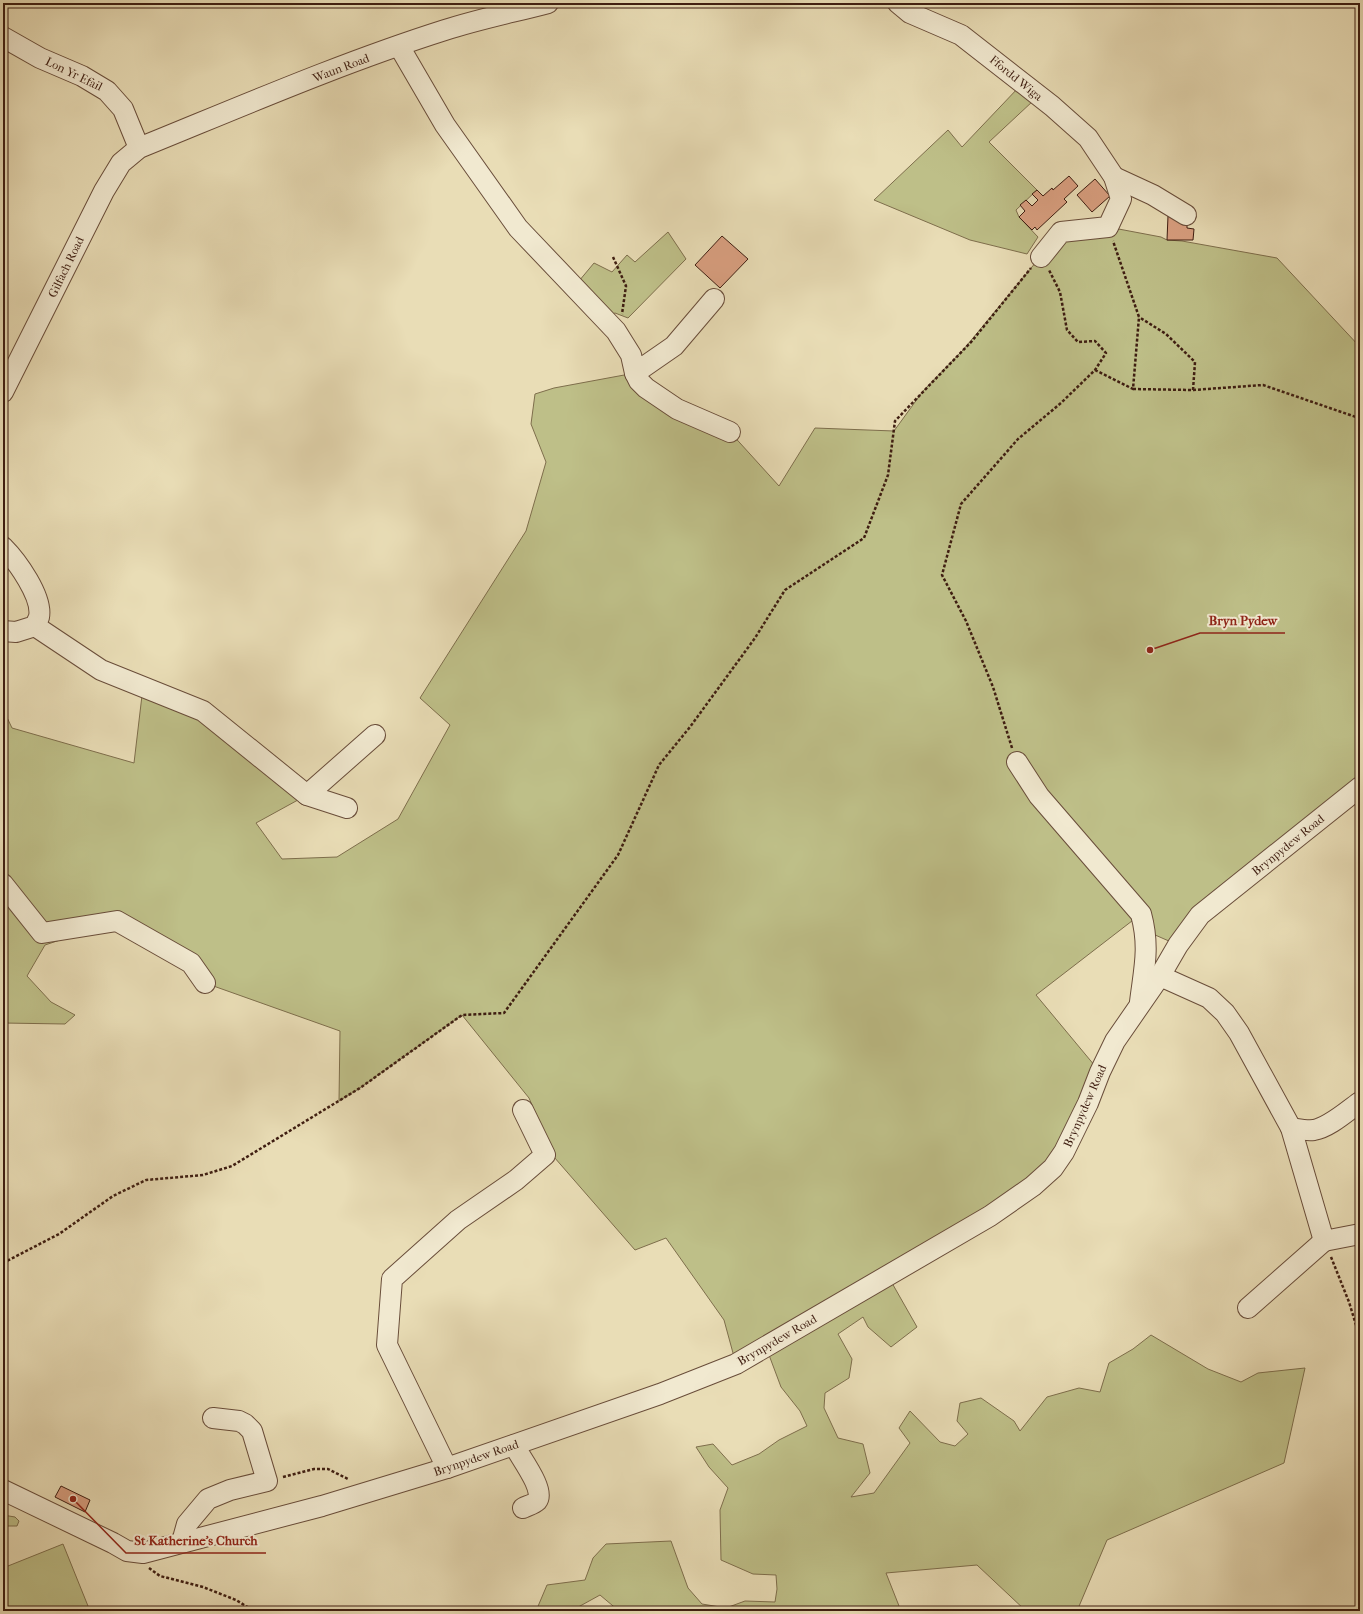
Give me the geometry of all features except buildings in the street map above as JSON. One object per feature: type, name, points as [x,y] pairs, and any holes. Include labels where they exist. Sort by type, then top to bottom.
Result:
[{"type":"street","name":"Waun Road","points":[[139,148],[268,96],[399,46],[446,30],[548,3]]},
{"type":"street","name":"Ffordd Wiga","points":[[898,3],[910,13],[961,35],[1052,106],[1088,138],[1114,177],[1121,199],[1108,227]]},
{"type":"street","name":"Lon Yr Efail","points":[[3,37],[40,58],[82,76],[107,91],[123,109],[139,148]]},
{"type":"street","points":[[399,46],[445,126],[518,228],[616,331],[631,355],[635,373],[639,381],[646,388],[677,409],[730,432]]},
{"type":"street","name":"Gilfach Road","points":[[3,392],[104,190],[121,163],[139,148]]},
{"type":"street","points":[[1114,177],[1154,195],[1186,215]]},
{"type":"street","points":[[1041,257],[1061,232],[1108,227]]},
{"type":"street","points":[[635,373],[674,346],[714,299]]},
{"type":"street","points":[[3,547],[10,554],[28,581],[38,604],[39,618],[35,626],[16,632],[3,631]]},
{"type":"street","points":[[35,626],[101,670],[203,711],[307,795],[347,808]]},
{"type":"street","points":[[307,795],[374,735]]},
{"type":"street","points":[[1017,762],[1039,796],[1141,914],[1146,931],[1147,949],[1139,1006]]},
{"type":"street","name":"Brynpydew Road","points":[[3,1490],[113,1543],[126,1551],[143,1553],[322,1506],[447,1468],[660,1394],[736,1364],[996,1212],[1033,1186],[1053,1168],[1064,1152],[1088,1103],[1115,1040],[1160,976],[1178,945],[1200,915],[1360,787]]},
{"type":"street","points":[[3,884],[42,933],[117,921],[191,963],[205,983]]},
{"type":"street","points":[[1160,976],[1209,998],[1225,1014],[1239,1034],[1291,1128],[1324,1241]]},
{"type":"street","points":[[1291,1128],[1314,1130],[1325,1126],[1360,1102]]},
{"type":"street","points":[[447,1468],[388,1345],[392,1279],[458,1220],[516,1180],[545,1155],[523,1110]]},
{"type":"street","points":[[1248,1308],[1324,1241],[1360,1234]]},
{"type":"street","points":[[182,1542],[187,1524],[208,1499],[230,1490],[267,1481],[252,1431],[245,1424],[239,1421],[213,1418]]},
{"type":"street","points":[[514,1445],[529,1469],[538,1488],[539,1496],[537,1502],[523,1508]]},
{"type":"path","points":[[1108,227],[1138,317],[1133,389]]},
{"type":"path","points":[[613,257],[626,286],[623,312],[616,331]]},
{"type":"path","points":[[3,1262],[59,1234],[112,1196],[146,1180],[203,1175],[232,1166],[360,1088],[462,1015],[504,1013],[618,855],[659,765],[690,727],[755,638],[785,590],[864,538],[888,475],[895,421],[972,341],[1041,257],[1060,292],[1067,330],[1078,342],[1095,341],[1106,353],[1095,370],[1061,403],[1018,439],[960,504],[942,575],[966,621],[993,687],[1017,762]]},
{"type":"path","points":[[1138,317],[1166,334],[1195,362],[1193,390]]},
{"type":"path","points":[[1095,370],[1133,389],[1193,390],[1263,385],[1356,417],[1360,429]]},
{"type":"path","points":[[1324,1241],[1349,1302],[1360,1338]]},
{"type":"path","points":[[267,1481],[314,1469],[328,1469],[347,1479],[353,1479]]},
{"type":"path","points":[[126,1551],[160,1576],[203,1587],[236,1600],[254,1611]]},
{"type":"green space","points":[[1019,87],[1033,101],[989,142],[1037,190],[1016,210],[1019,217],[1038,237],[1027,254],[970,240],[874,200],[948,130],[962,147]]},
{"type":"green space","points":[[1108,227],[1161,237],[1167,240],[1182,241],[1277,258],[1360,347],[1360,787],[1178,945],[1146,931],[1141,914],[1036,995],[1100,1072],[1064,1152],[888,1276],[917,1327],[891,1347],[868,1327],[863,1317],[838,1334],[852,1359],[849,1378],[825,1393],[824,1408],[838,1438],[863,1444],[870,1473],[851,1497],[874,1493],[910,1443],[899,1428],[910,1411],[940,1442],[955,1446],[968,1434],[957,1421],[960,1403],[981,1398],[1014,1421],[1020,1431],[1047,1397],[1079,1388],[1100,1392],[1109,1363],[1133,1349],[1151,1335],[1208,1369],[1241,1382],[1258,1373],[1305,1368],[1284,1463],[1107,1540],[1077,1611],[1026,1611],[977,1565],[886,1573],[901,1611],[619,1611],[600,1595],[571,1611],[536,1611],[547,1585],[585,1580],[593,1558],[606,1544],[671,1541],[688,1588],[702,1604],[726,1608],[745,1601],[775,1602],[777,1589],[776,1575],[753,1574],[721,1560],[720,1510],[728,1488],[709,1467],[696,1447],[713,1444],[732,1465],[759,1454],[779,1440],[807,1426],[800,1411],[781,1387],[766,1347],[736,1364],[724,1320],[666,1238],[635,1250],[554,1157],[529,1098],[462,1015],[360,1088],[339,1101],[340,1031],[205,983],[117,921],[45,945],[27,976],[51,1002],[75,1015],[65,1024],[3,1023],[3,709],[12,728],[134,763],[143,687],[203,711],[307,795],[256,823],[282,859],[337,857],[398,819],[450,725],[420,698],[526,531],[546,462],[531,424],[535,394],[554,388],[635,373],[730,432],[779,486],[815,428],[894,431],[923,391],[963,350],[1061,232]]},
{"type":"green space","points":[[668,232],[686,259],[628,318],[615,313],[607,316],[579,281],[594,263],[612,272],[627,255],[635,262]]},
{"type":"green space","points":[[3,1515],[15,1517],[19,1521],[17,1526],[3,1526]]},
{"type":"green space","points":[[63,1544],[90,1611],[3,1611],[3,1568]]},
{"type":"place","name":"Bryn Pydew","points":[[1150,650]]},
{"type":"place","name":"St Katherine's Church","points":[[73,1499]]}]
